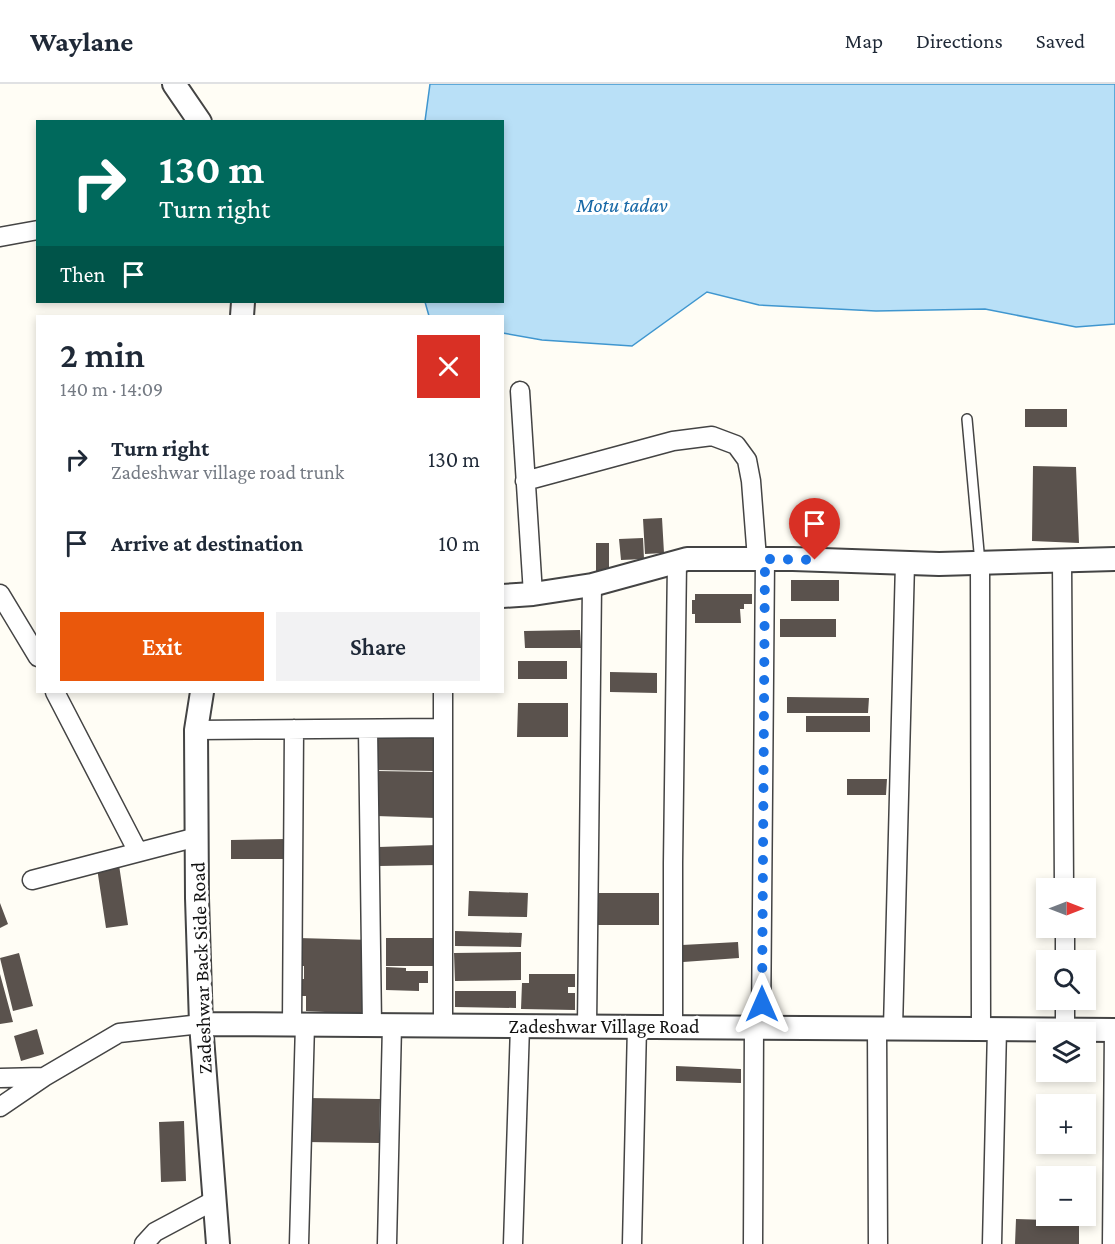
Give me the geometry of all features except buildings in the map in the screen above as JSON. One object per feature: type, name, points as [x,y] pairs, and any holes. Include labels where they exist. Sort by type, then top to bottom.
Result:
[{"type":"street","points":[[174,84],[199,120]]},
{"type":"street","points":[[0,237],[36,230]]},
{"type":"street","points":[[520,391],[533,594]]},
{"type":"street","points":[[525,481],[673,441],[712,436],[736,445],[747,460],[761,559],[758,1027],[753,1244]]},
{"type":"street","points":[[504,596],[592,585],[687,559],[905,563],[1115,559]]},
{"type":"street","points":[[1062,561],[1064,878]]},
{"type":"street","points":[[673,1027],[677,562]]},
{"type":"street","points":[[878,1244],[905,563]]},
{"type":"street","points":[[980,563],[992,1244]]},
{"type":"street","points":[[587,1026],[592,585]]},
{"type":"street","points":[[2,602],[32,637]]},
{"type":"street","points":[[56,693],[138,852]]},
{"type":"street","name":"Zadeshwar Back Side Road","points":[[202,693],[196,730],[196,837],[201,1024],[218,1244]]},
{"type":"street","points":[[442,1025],[443,693]]},
{"type":"street","points":[[196,730],[443,728]]},
{"type":"street","points":[[294,729],[299,1024],[299,1244]]},
{"type":"street","points":[[368,729],[382,1025],[387,1244]]},
{"type":"street","points":[[32,880],[196,837]]},
{"type":"street","points":[[0,1107],[44,1077],[119,1033],[201,1024]]},
{"type":"street","name":"Zadeshwar Village Road","points":[[201,1024],[1036,1029]]},
{"type":"street","points":[[513,1244],[520,1026]]},
{"type":"street","points":[[632,1244],[637,1026]]},
{"type":"street","name":"Zadeshwar Village Road","points":[[1096,1030],[1114,1030]]},
{"type":"street","points":[[1112,1244],[1114,1030]]},
{"type":"street","points":[[0,1078],[44,1077]]},
{"type":"street","points":[[144,1244],[155,1232],[215,1200]]},
{"type":"lane","points":[[967,419],[980,563]]},
{"type":"water","name":"Motu tadav","points":[[430,84],[1115,84],[1115,324],[1076,327],[985,309],[876,311],[759,305],[707,292],[632,346],[542,340],[504,333],[504,315],[429,315],[425,303],[504,303],[504,120],[425,120]]},
{"type":"route","points":[[762,1004],[765,559],[815,560]]}]
